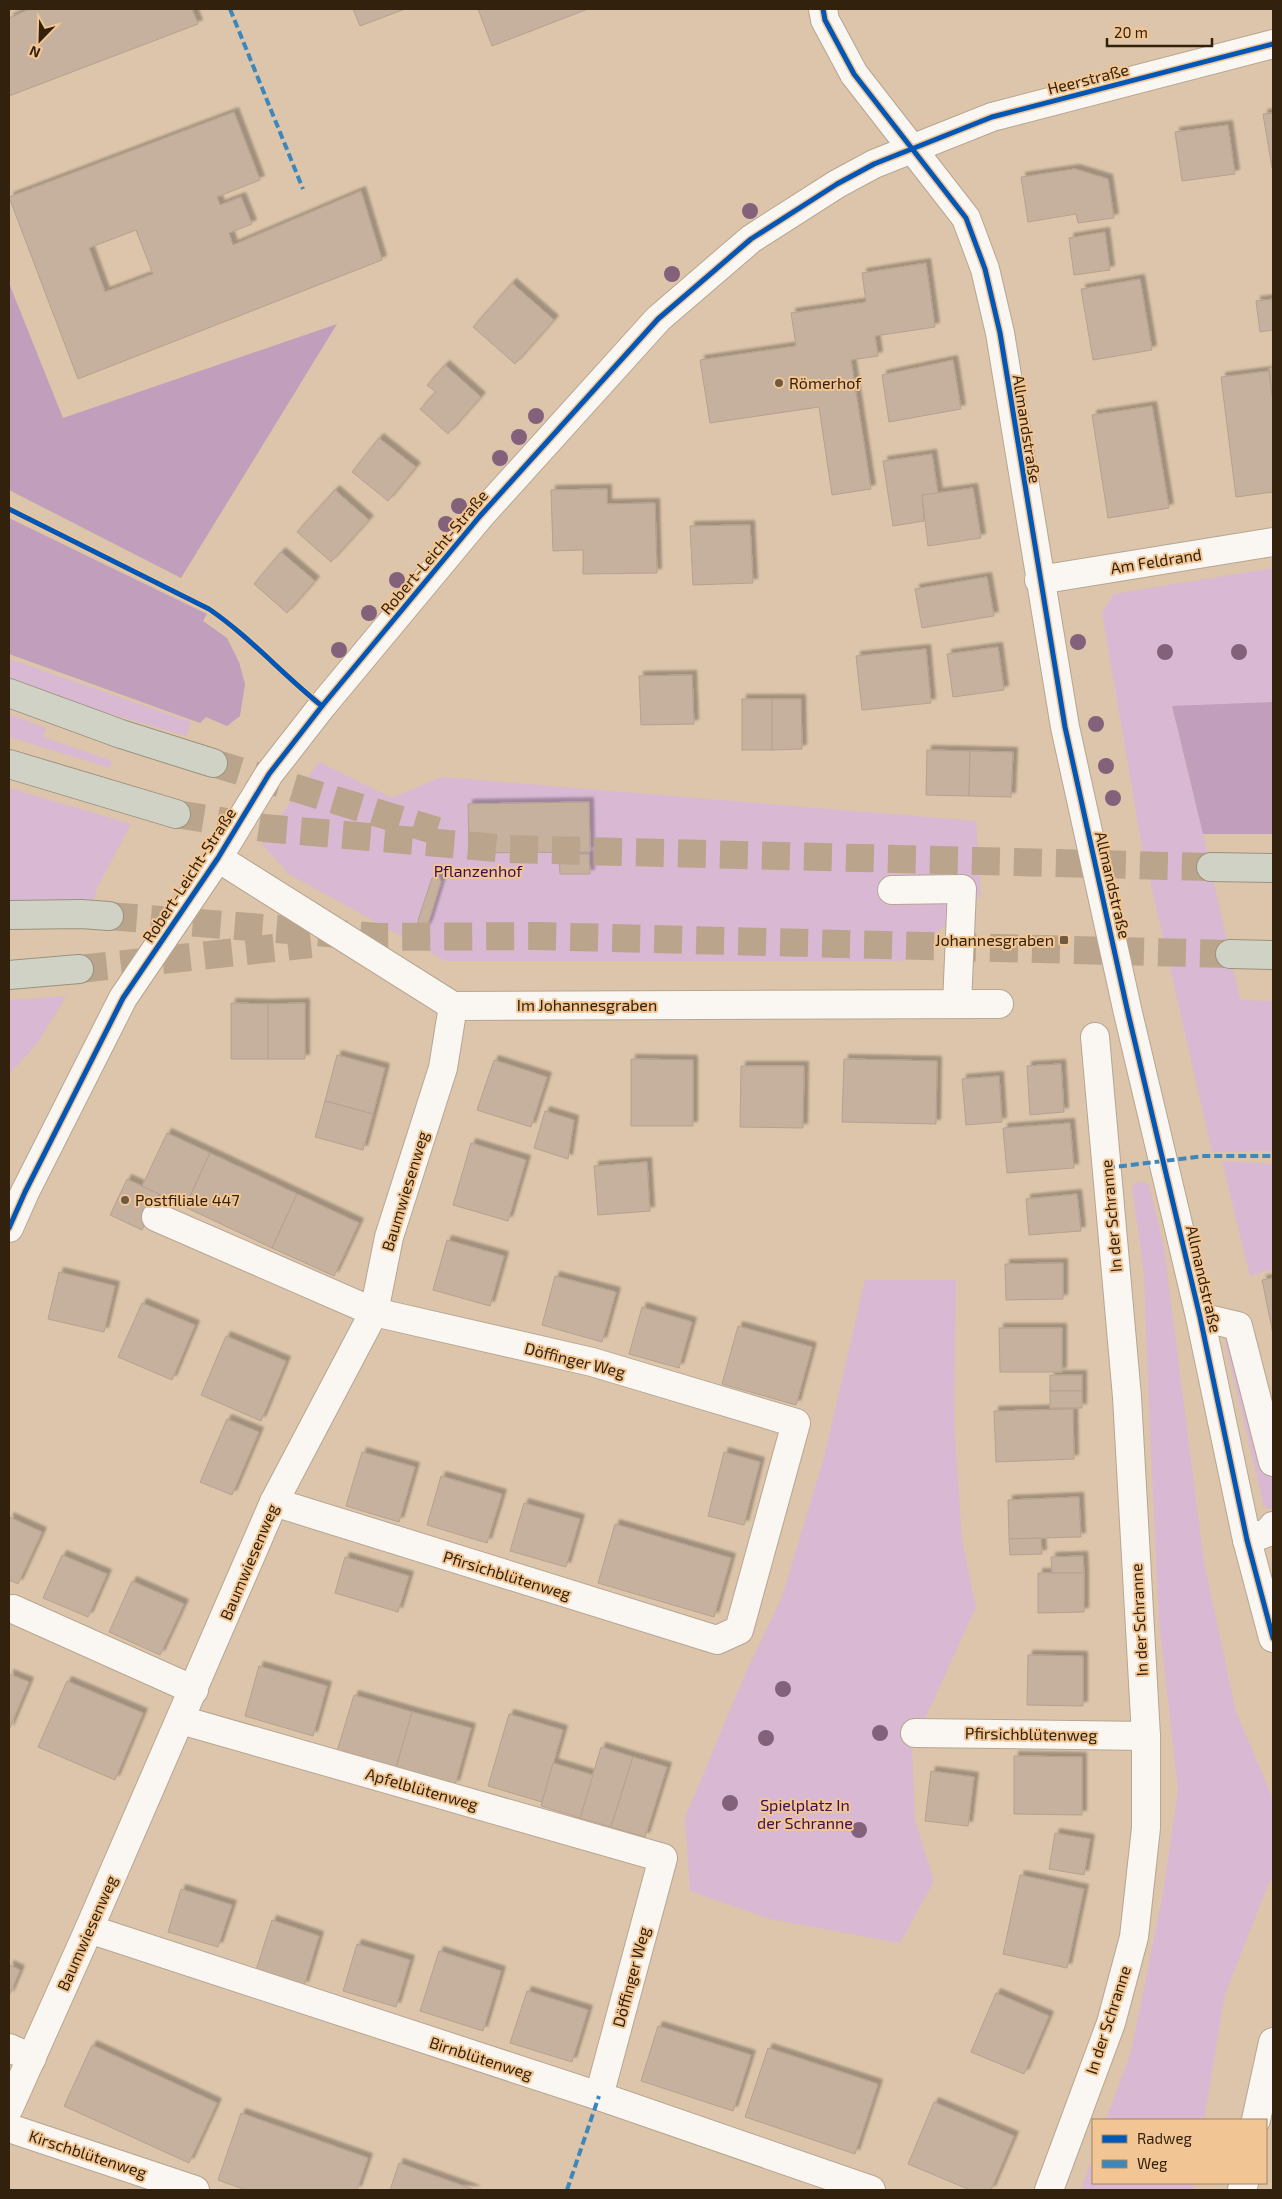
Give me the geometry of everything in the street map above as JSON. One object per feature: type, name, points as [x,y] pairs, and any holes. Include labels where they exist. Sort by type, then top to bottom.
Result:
[{"type":"highway","points":[[9,693],[121,734],[213,763]]},
{"type":"highway","points":[[9,764],[176,814]]},
{"type":"highway","points":[[1211,867],[1273,868]]},
{"type":"highway","points":[[9,915],[81,914],[109,916]]},
{"type":"highway","points":[[1230,954],[1273,955]]},
{"type":"highway","points":[[9,975],[79,969]]},
{"type":"street","points":[[823,9],[826,20],[854,74],[914,149]]},
{"type":"street","name":"Heerstraße","points":[[914,149],[992,116],[1273,44]]},
{"type":"street","name":"Allmandstraße","points":[[914,149],[966,218],[985,269],[1000,333],[1064,727],[1128,1013],[1200,1317],[1247,1540],[1273,1638]]},
{"type":"street","name":"Robert-Leicht-Straße","points":[[9,1228],[17,1188],[122,998],[218,858],[269,774],[322,706],[480,516],[658,319],[751,239],[837,184],[874,164],[914,149]]},
{"type":"street","name":"Am Feldrand","points":[[1039,580],[1273,542]]},
{"type":"street","points":[[218,858],[453,1006]]},
{"type":"street","points":[[892,890],[962,889],[957,1004]]},
{"type":"street","name":"Im Johannesgraben","points":[[453,1006],[999,1004]]},
{"type":"street","name":"Baumwiesenweg","points":[[9,2108],[20,2053],[89,1929],[274,1502],[374,1312],[389,1237],[444,1068],[453,1006]]},
{"type":"street","name":"In der Schranne","points":[[1049,2190],[1111,2023],[1134,1937],[1146,1828],[1146,1736],[1126,1397],[1095,1037]]},
{"type":"street","name":"Döffinger Weg","points":[[156,1217],[374,1312],[592,1362],[796,1423],[739,1630]]},
{"type":"street","points":[[1200,1317],[1238,1326],[1273,1462]]},
{"type":"street","name":"Pfirsichblütenweg","points":[[274,1502],[717,1640],[739,1630]]},
{"type":"street","points":[[1247,1540],[1268,1532],[1273,1526]]},
{"type":"street","points":[[13,1609],[194,1690]]},
{"type":"street","name":"Apfelblütenweg","points":[[181,1720],[663,1858]]},
{"type":"street","name":"Pfirsichblütenweg","points":[[915,1732],[1146,1736]]},
{"type":"street","name":"Döffinger Weg","points":[[598,2096],[663,1858]]},
{"type":"street","name":"Birnblütenweg","points":[[89,1929],[598,2096],[871,2190]]},
{"type":"street","points":[[1256,2119],[1273,2042]]},
{"type":"street","name":"Kirschblütenweg","points":[[9,2128],[195,2190]]},
{"type":"green space","points":[[1273,568],[1273,702],[1172,707],[1240,1000],[1273,1001],[1272,1151],[1212,1152],[1140,836],[1102,612],[1114,594]]},
{"type":"green space","points":[[9,659],[191,722],[186,736],[104,712],[9,679]]},
{"type":"green space","points":[[9,714],[46,728],[43,737],[112,761],[110,768],[9,737]]},
{"type":"green space","name":"Pflanzenhof","points":[[319,762],[392,798],[441,777],[976,821],[981,895],[903,961],[446,961],[289,874],[261,843]]},
{"type":"green space","points":[[9,788],[131,824],[97,888],[93,904],[9,903]]},
{"type":"green space","points":[[66,996],[37,1044],[9,1074],[9,1000]]},
{"type":"green space","points":[[1222,1161],[1273,1164],[1273,1269],[1250,1276]]},
{"type":"green space","points":[[1141,1181],[1149,1185],[1164,1248],[1204,1562],[1236,1712],[1273,1799],[1273,1877],[1225,1994],[1204,2119],[1106,2119],[1131,2052],[1163,1893],[1178,1790],[1159,1620],[1144,1274],[1132,1186]]},
{"type":"green space","name":"Spielplatz In der Schranne","points":[[865,1280],[956,1280],[954,1418],[962,1540],[976,1607],[912,1747],[915,1821],[934,1881],[900,1943],[770,1919],[690,1891],[685,1818],[746,1672],[782,1597],[824,1457]]},
{"type":"green space","points":[[1229,1335],[1238,1340],[1273,1483],[1273,1509],[1264,1506],[1225,1343]]},
{"type":"green space","points":[[1092,2159],[1092,2184],[1194,2184],[1193,2190],[1081,2190]]},
{"type":"shaded area","points":[[9,283],[63,418],[337,324],[181,578],[9,490]]},
{"type":"shaded area","points":[[9,518],[207,614],[203,621],[227,638],[239,662],[245,684],[240,716],[227,726],[206,717],[200,723],[9,654]]},
{"type":"shaded area","points":[[1273,702],[1273,834],[1203,834],[1172,706]]},
{"type":"building","points":[[30,9],[192,9],[198,24],[9,96],[9,18]]},
{"type":"building","points":[[353,9],[405,9],[360,26]]},
{"type":"building","points":[[478,9],[588,9],[492,46]]},
{"type":"building","points":[[234,112],[260,180],[217,197],[220,205],[241,197],[252,224],[229,233],[233,245],[361,191],[382,260],[78,379],[9,197]],"holes":[[[136,230],[153,274],[105,292],[89,248]]]},
{"type":"building","points":[[1273,113],[1273,168],[1272,168],[1263,114]]},
{"type":"building","points":[[1228,125],[1235,174],[1182,181],[1175,132]]},
{"type":"building","points":[[1075,169],[1108,179],[1114,218],[1078,223],[1076,214],[1028,222],[1021,177]]},
{"type":"building","points":[[1105,232],[1110,270],[1074,275],[1069,238]]},
{"type":"building","name":"Römerhof","points":[[926,263],[935,327],[875,336],[878,356],[851,360],[871,489],[832,495],[819,407],[710,423],[700,360],[796,346],[791,313],[866,302],[862,273]]},
{"type":"building","points":[[1140,279],[1152,350],[1093,360],[1081,289]]},
{"type":"building","points":[[512,283],[554,320],[515,364],[473,327]]},
{"type":"building","points":[[1273,299],[1273,330],[1260,332],[1256,301]]},
{"type":"building","points":[[953,360],[961,409],[889,422],[882,375]]},
{"type":"building","points":[[445,365],[481,397],[448,434],[420,409],[436,392],[427,385]]},
{"type":"building","points":[[1273,367],[1273,404],[1269,368]]},
{"type":"building","points":[[1269,371],[1273,404],[1273,492],[1236,497],[1221,377]]},
{"type":"building","points":[[1152,406],[1169,508],[1108,518],[1092,415]]},
{"type":"building","points":[[379,438],[416,467],[388,501],[352,472]]},
{"type":"building","points":[[932,454],[938,494],[922,495],[924,521],[893,526],[883,461]]},
{"type":"building","points":[[973,488],[981,538],[928,546],[922,495]]},
{"type":"building","points":[[607,489],[607,504],[655,503],[657,573],[583,574],[583,550],[553,551],[551,490]]},
{"type":"building","points":[[335,490],[369,520],[331,562],[297,532]]},
{"type":"building","points":[[750,525],[753,583],[693,585],[690,526]]},
{"type":"building","points":[[281,552],[315,581],[287,613],[254,584]]},
{"type":"building","points":[[987,577],[994,616],[922,628],[915,589]]},
{"type":"building","points":[[998,647],[1004,690],[953,697],[947,654]]},
{"type":"building","points":[[926,649],[931,703],[862,710],[856,656]]},
{"type":"building","points":[[692,675],[694,724],[641,725],[639,676]]},
{"type":"building","points":[[742,699],[772,699],[772,750],[742,750]]},
{"type":"building","points":[[772,699],[801,699],[802,749],[772,750]]},
{"type":"building","points":[[927,750],[970,751],[969,796],[926,795]]},
{"type":"building","points":[[970,751],[1013,752],[1011,797],[969,796]]},
{"type":"building","points":[[589,802],[590,852],[469,853],[468,804]]},
{"type":"building","points":[[559,854],[589,854],[590,874],[560,874]]},
{"type":"building","points":[[439,877],[441,882],[428,924],[425,929],[420,930],[418,920],[432,878]]},
{"type":"building","points":[[231,1003],[268,1004],[268,1059],[231,1059]]},
{"type":"building","points":[[305,1003],[305,1059],[268,1059],[268,1004]]},
{"type":"building","points":[[337,1055],[385,1068],[373,1114],[325,1101]]},
{"type":"building","points":[[631,1059],[693,1060],[693,1126],[631,1126]]},
{"type":"building","points":[[844,1059],[937,1061],[936,1124],[842,1122]]},
{"type":"building","points":[[494,1060],[547,1077],[531,1127],[477,1110]]},
{"type":"building","points":[[1061,1064],[1064,1112],[1030,1115],[1027,1066]]},
{"type":"building","points":[[741,1066],[804,1066],[803,1128],[740,1127]]},
{"type":"building","points":[[999,1076],[1002,1122],[966,1125],[962,1079]]},
{"type":"building","points":[[325,1101],[373,1114],[363,1150],[315,1137]]},
{"type":"building","points":[[545,1111],[574,1120],[568,1159],[534,1148]]},
{"type":"building","points":[[1070,1123],[1074,1168],[1007,1173],[1003,1128]]},
{"type":"building","points":[[167,1133],[210,1153],[185,1207],[142,1186]]},
{"type":"building","points":[[471,1143],[526,1160],[508,1221],[453,1205]]},
{"type":"building","points":[[210,1153],[297,1194],[272,1248],[185,1207]]},
{"type":"building","points":[[647,1162],[650,1211],[598,1215],[594,1166]]},
{"type":"building","points":[[127,1179],[159,1194],[142,1230],[110,1215]]},
{"type":"building","points":[[297,1194],[359,1223],[334,1276],[272,1248]]},
{"type":"building","points":[[1077,1194],[1081,1231],[1029,1235],[1026,1199]]},
{"type":"building","points":[[447,1240],[504,1256],[490,1306],[433,1290]]},
{"type":"building","points":[[1063,1263],[1063,1299],[1006,1300],[1005,1264]]},
{"type":"building","points":[[59,1272],[115,1286],[104,1332],[48,1319]]},
{"type":"building","points":[[555,1276],[616,1292],[602,1342],[542,1325]]},
{"type":"building","points":[[1273,1278],[1273,1334],[1262,1280]]},
{"type":"building","points":[[142,1303],[195,1325],[172,1380],[118,1357]]},
{"type":"building","points":[[642,1307],[692,1322],[679,1368],[629,1354]]},
{"type":"building","points":[[738,1326],[812,1347],[796,1405],[722,1384]]},
{"type":"building","points":[[999,1328],[1062,1328],[1062,1372],[1000,1372]]},
{"type":"building","points":[[226,1336],[286,1361],[261,1421],[201,1395]]},
{"type":"building","points":[[1050,1375],[1082,1375],[1082,1391],[1050,1391]]},
{"type":"building","points":[[1050,1391],[1082,1391],[1082,1408],[1050,1408]]},
{"type":"building","points":[[1073,1409],[1074,1459],[996,1462],[994,1411]]},
{"type":"building","points":[[227,1419],[259,1432],[232,1495],[200,1482]]},
{"type":"building","points":[[362,1452],[415,1467],[399,1522],[346,1506]]},
{"type":"building","points":[[724,1452],[760,1462],[744,1525],[708,1516]]},
{"type":"building","points":[[441,1476],[502,1494],[487,1543],[427,1525]]},
{"type":"building","points":[[1079,1497],[1081,1537],[1009,1539],[1008,1500]]},
{"type":"building","points":[[524,1503],[580,1519],[566,1567],[510,1551]]},
{"type":"building","points":[[9,1517],[42,1532],[18,1584],[9,1580]]},
{"type":"building","points":[[615,1524],[731,1558],[714,1617],[598,1583]]},
{"type":"building","points":[[1041,1538],[1042,1554],[1010,1555],[1009,1539]]},
{"type":"building","points":[[62,1555],[107,1574],[88,1617],[43,1598]]},
{"type":"building","points":[[1083,1556],[1084,1573],[1052,1573],[1051,1557]]},
{"type":"building","points":[[345,1557],[409,1576],[398,1612],[335,1593]]},
{"type":"building","points":[[1038,1573],[1084,1573],[1084,1612],[1038,1613]]},
{"type":"building","points":[[132,1581],[184,1604],[160,1655],[109,1632]]},
{"type":"building","points":[[1028,1655],[1083,1656],[1083,1706],[1027,1705]]},
{"type":"building","points":[[259,1666],[327,1686],[313,1736],[245,1716]]},
{"type":"building","points":[[9,1674],[29,1682],[9,1730]]},
{"type":"building","points":[[67,1681],[143,1713],[115,1780],[38,1747]]},
{"type":"building","points":[[354,1695],[412,1712],[396,1768],[337,1751]]},
{"type":"building","points":[[412,1712],[471,1728],[455,1785],[396,1768]]},
{"type":"building","points":[[509,1714],[563,1730],[542,1802],[488,1786]]},
{"type":"building","points":[[601,1747],[633,1757],[611,1827],[580,1818]]},
{"type":"building","points":[[1014,1756],[1082,1757],[1082,1815],[1014,1814]]},
{"type":"building","points":[[633,1757],[667,1767],[645,1837],[611,1827]]},
{"type":"building","points":[[553,1763],[593,1775],[580,1818],[541,1806]]},
{"type":"building","points":[[931,1771],[974,1777],[968,1826],[925,1821]]},
{"type":"building","points":[[1055,1833],[1090,1839],[1084,1875],[1049,1869]]},
{"type":"building","points":[[1020,1875],[1084,1889],[1067,1968],[1003,1954]]},
{"type":"building","points":[[181,1889],[232,1905],[218,1947],[168,1932]]},
{"type":"building","points":[[272,1920],[319,1936],[304,1986],[256,1970]]},
{"type":"building","points":[[357,1944],[410,1960],[396,2007],[343,1991]]},
{"type":"building","points":[[439,1951],[501,1971],[483,2031],[420,2011]]},
{"type":"building","points":[[9,1965],[20,1970],[9,1996]]},
{"type":"building","points":[[527,1991],[588,2010],[572,2062],[510,2043]]},
{"type":"building","points":[[996,1993],[1049,2016],[1024,2074],[971,2052]]},
{"type":"building","points":[[658,2026],[751,2055],[733,2111],[641,2081]]},
{"type":"building","points":[[92,2045],[217,2103],[189,2163],[64,2106]]},
{"type":"building","points":[[768,2048],[878,2084],[855,2154],[745,2117]]},
{"type":"building","points":[[934,2102],[1014,2136],[991,2190],[970,2190],[908,2164]]},
{"type":"building","points":[[241,2113],[368,2158],[357,2190],[246,2190],[218,2180]]},
{"type":"building","points":[[399,2163],[475,2190],[390,2190]]},
{"type":"tunnel","points":[[213,763],[437,831]]},
{"type":"tunnel","points":[[176,814],[264,828],[508,849],[1211,867]]},
{"type":"tunnel","points":[[109,916],[379,937],[536,936],[1230,954]]},
{"type":"tunnel","points":[[79,969],[311,944]]},
{"type":"marked path","points":[[230,9],[303,189]]},
{"type":"marked path","points":[[1107,1168],[1204,1156],[1273,1156]]},
{"type":"marked path","points":[[567,2190],[599,2096]]},
{"type":"cycle path","points":[[823,9],[825,20],[854,74],[966,218],[985,269],[1000,333],[1065,727],[1128,1013],[1200,1317],[1247,1540],[1273,1638]]},
{"type":"cycle path","points":[[9,1228],[25,1192],[123,998],[218,858],[269,774],[322,706],[480,516],[658,319],[751,239],[837,184],[874,164],[992,117],[1273,44]]},
{"type":"cycle path","points":[[9,509],[209,609],[322,706]]},
{"type":"place","name":"Römerhof","points":[[779,383]]},
{"type":"place","name":"Johannesgraben","points":[[1064,940]]},
{"type":"place","name":"Postfiliale 447","points":[[125,1200]]}]
